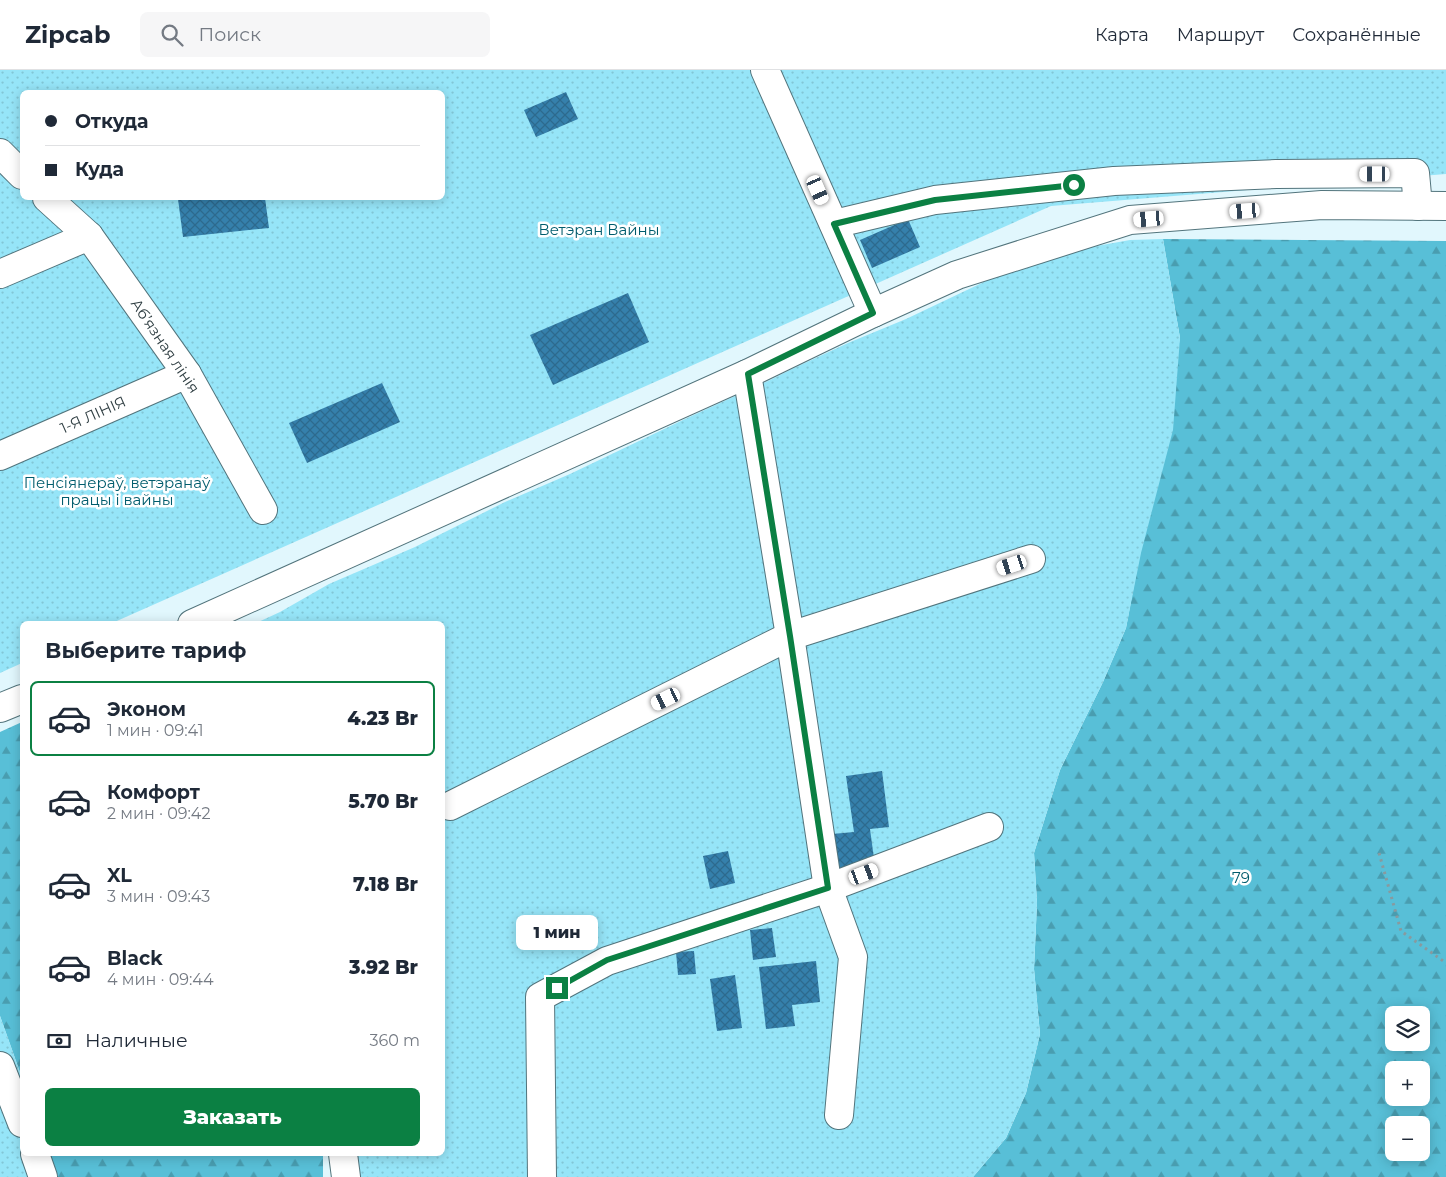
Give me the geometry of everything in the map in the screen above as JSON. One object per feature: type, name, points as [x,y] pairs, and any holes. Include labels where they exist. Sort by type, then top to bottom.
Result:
[{"type":"street","points":[[765,70],[873,313]]},
{"type":"street","points":[[0,153],[20,173]]},
{"type":"street","points":[[834,224],[935,200],[1114,181],[1276,174],[1415,173],[1418,206]]},
{"type":"street","name":"Абʼязная лінія","points":[[49,200],[89,236],[187,374],[263,510]]},
{"type":"street","points":[[199,621],[748,374],[873,313],[957,275],[1130,220],[1322,205],[1446,206]]},
{"type":"street","points":[[0,274],[89,236]]},
{"type":"street","name":"1-Я ЛІНІЯ","points":[[0,456],[187,374]]},
{"type":"street","points":[[748,374],[828,888],[853,957],[840,1115]]},
{"type":"street","points":[[450,806],[790,636],[1030,559]]},
{"type":"street","points":[[0,708],[20,699]]},
{"type":"street","points":[[542,1177],[540,997],[607,960],[828,888],[989,827]]},
{"type":"street","points":[[0,1066],[20,1118]]},
{"type":"street","points":[[36,1156],[43,1177]]},
{"type":"street","points":[[343,1156],[346,1177]]},
{"type":"path","points":[[1379,853],[1401,931],[1446,964]]},
{"type":"green space","name":"Ветэран Вайны","points":[[0,70],[1446,70],[1446,174],[1051,206],[117,621],[20,621],[20,664],[0,673]]},
{"type":"green space","name":"79","points":[[1163,239],[1446,241],[1446,1177],[973,1177],[1006,1138],[1026,1093],[1040,1034],[1034,969],[1037,903],[1034,853],[1060,770],[1103,682],[1126,628],[1180,338]]},
{"type":"green space","points":[[1163,239],[1180,338],[1173,430],[1141,553],[1126,628],[1103,682],[1060,770],[1034,853],[1037,903],[1034,969],[1040,1034],[1026,1093],[1006,1138],[973,1177],[353,1177],[351,1156],[445,1156],[445,621],[260,621],[329,584],[415,547],[505,502],[570,474],[794,368],[906,319],[1007,271],[1063,252],[1130,240]]},
{"type":"green space","points":[[20,723],[20,1072],[0,1016],[0,732]]},
{"type":"green space","points":[[0,1016],[20,1072],[20,1156],[51,1156],[58,1177],[0,1177]]},
{"type":"green space","points":[[51,1156],[323,1156],[323,1177],[58,1177]]},
{"type":"building","points":[[566,92],[578,119],[536,137],[524,110]]},
{"type":"building","points":[[178,200],[265,200],[269,228],[183,237]]},
{"type":"building","points":[[908,219],[920,247],[872,268],[860,240]]},
{"type":"building","points":[[628,293],[649,342],[553,385],[530,335]]},
{"type":"building","points":[[382,383],[400,422],[307,463],[289,423]]},
{"type":"building","points":[[882,771],[889,827],[870,829],[875,866],[838,871],[832,834],[854,832],[846,776]]},
{"type":"building","points":[[728,851],[735,883],[710,889],[703,856]]},
{"type":"building","points":[[772,928],[776,957],[753,960],[750,930]]},
{"type":"building","points":[[694,951],[696,974],[678,975],[676,952]]},
{"type":"building","points":[[816,961],[820,1002],[792,1005],[795,1026],[766,1029],[759,967]]},
{"type":"building","points":[[735,975],[742,1028],[717,1031],[710,979]]},
{"type":"route","points":[[557,988],[607,960],[828,888],[748,374],[873,313],[834,224],[935,200],[1074,185]]},
{"type":"park label","name":"Пенсіянераў, ветэранаў працы і вайны","points":[[117,492]]}]
